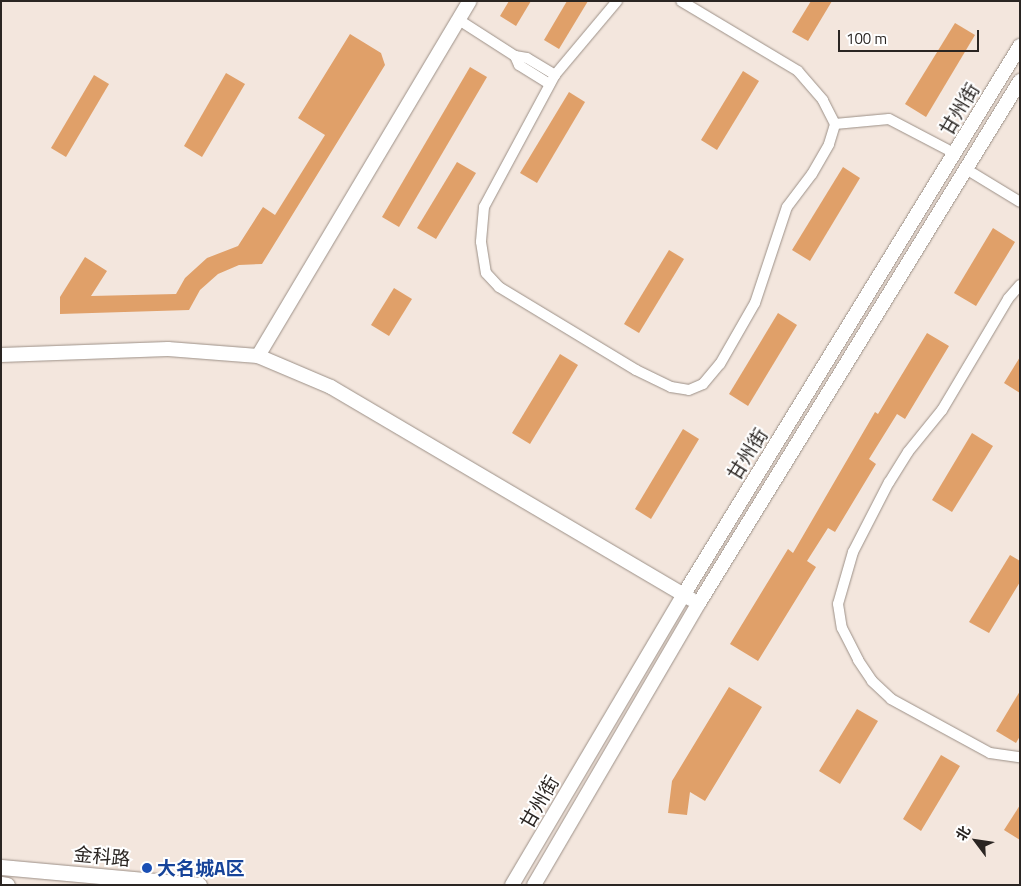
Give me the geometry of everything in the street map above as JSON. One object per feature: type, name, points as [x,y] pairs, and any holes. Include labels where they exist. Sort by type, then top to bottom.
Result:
[{"type":"main road","name":"金科路","points":[[1,867],[199,885]]},
{"type":"main road","points":[[1,884],[7,885]]},
{"type":"street","points":[[258,356],[470,1]]},
{"type":"street","points":[[617,1],[553,79],[484,207],[481,242],[486,273],[499,287],[636,370],[672,387],[689,390],[703,384],[720,364],[755,303],[788,207],[816,167],[829,144],[835,124],[823,100],[798,71],[681,1]]},
{"type":"street","points":[[459,20],[515,56],[527,58],[553,79]]},
{"type":"street","name":"甘州街","points":[[512,885],[684,594],[1020,46]]},
{"type":"street","name":"甘州街","points":[[534,885],[699,604],[1020,81]]},
{"type":"street","points":[[835,124],[889,119],[954,153]]},
{"type":"street","points":[[966,169],[1020,202]]},
{"type":"street","points":[[1020,285],[1008,299],[942,410],[908,452],[889,482],[852,552],[838,604],[842,628],[858,660],[872,681],[891,699],[990,753],[1020,757]]},
{"type":"street","points":[[1,355],[168,349],[258,356],[331,387],[699,604]]},
{"type":"building","points":[[509,1],[531,1],[516,26],[500,16]]},
{"type":"building","points":[[567,1],[588,1],[559,49],[544,40]]},
{"type":"building","points":[[811,1],[832,1],[808,41],[792,32]]},
{"type":"building","points":[[955,23],[975,35],[926,117],[905,104]]},
{"type":"building","points":[[350,34],[381,53],[385,65],[262,264],[239,265],[218,274],[200,290],[189,310],[60,314],[60,297],[85,257],[107,271],[91,296],[176,294],[185,278],[207,258],[238,246],[263,207],[275,215],[325,135],[298,118]]},
{"type":"building","points":[[470,67],[487,77],[399,227],[382,217]]},
{"type":"building","points":[[743,71],[759,81],[717,150],[701,140]]},
{"type":"building","points":[[226,73],[245,84],[202,157],[184,146]]},
{"type":"building","points":[[94,75],[109,84],[66,157],[51,148]]},
{"type":"building","points":[[569,92],[585,102],[537,183],[520,173]]},
{"type":"building","points":[[457,162],[476,173],[436,239],[417,228]]},
{"type":"building","points":[[843,167],[860,178],[810,261],[792,250]]},
{"type":"building","points":[[993,228],[1015,242],[976,306],[954,293]]},
{"type":"building","points":[[669,250],[684,259],[639,333],[624,324]]},
{"type":"building","points":[[394,288],[412,299],[389,336],[371,325]]},
{"type":"building","points":[[778,313],[797,325],[748,406],[729,394]]},
{"type":"building","points":[[927,333],[949,346],[905,419],[897,414],[869,459],[876,464],[835,532],[828,528],[807,561],[816,567],[758,661],[730,644],[788,549],[793,553],[875,412],[878,414]]},
{"type":"building","points":[[560,354],[578,365],[530,444],[512,433]]},
{"type":"building","points":[[1020,357],[1020,393],[1004,383]]},
{"type":"building","points":[[683,429],[699,439],[651,519],[635,509]]},
{"type":"building","points":[[972,433],[993,446],[952,512],[932,500]]},
{"type":"building","points":[[1010,555],[1020,561],[1020,582],[989,633],[969,622]]},
{"type":"building","points":[[729,687],[762,707],[705,801],[690,792],[687,815],[668,813],[672,781]]},
{"type":"building","points":[[1020,691],[1020,736],[1016,743],[996,731]]},
{"type":"building","points":[[857,709],[878,721],[840,784],[819,771]]},
{"type":"building","points":[[941,755],[960,766],[921,831],[903,819]]},
{"type":"building","points":[[1020,805],[1020,840],[1004,830]]},
{"type":"place","name":"大名城A区","points":[[147,868]]}]
